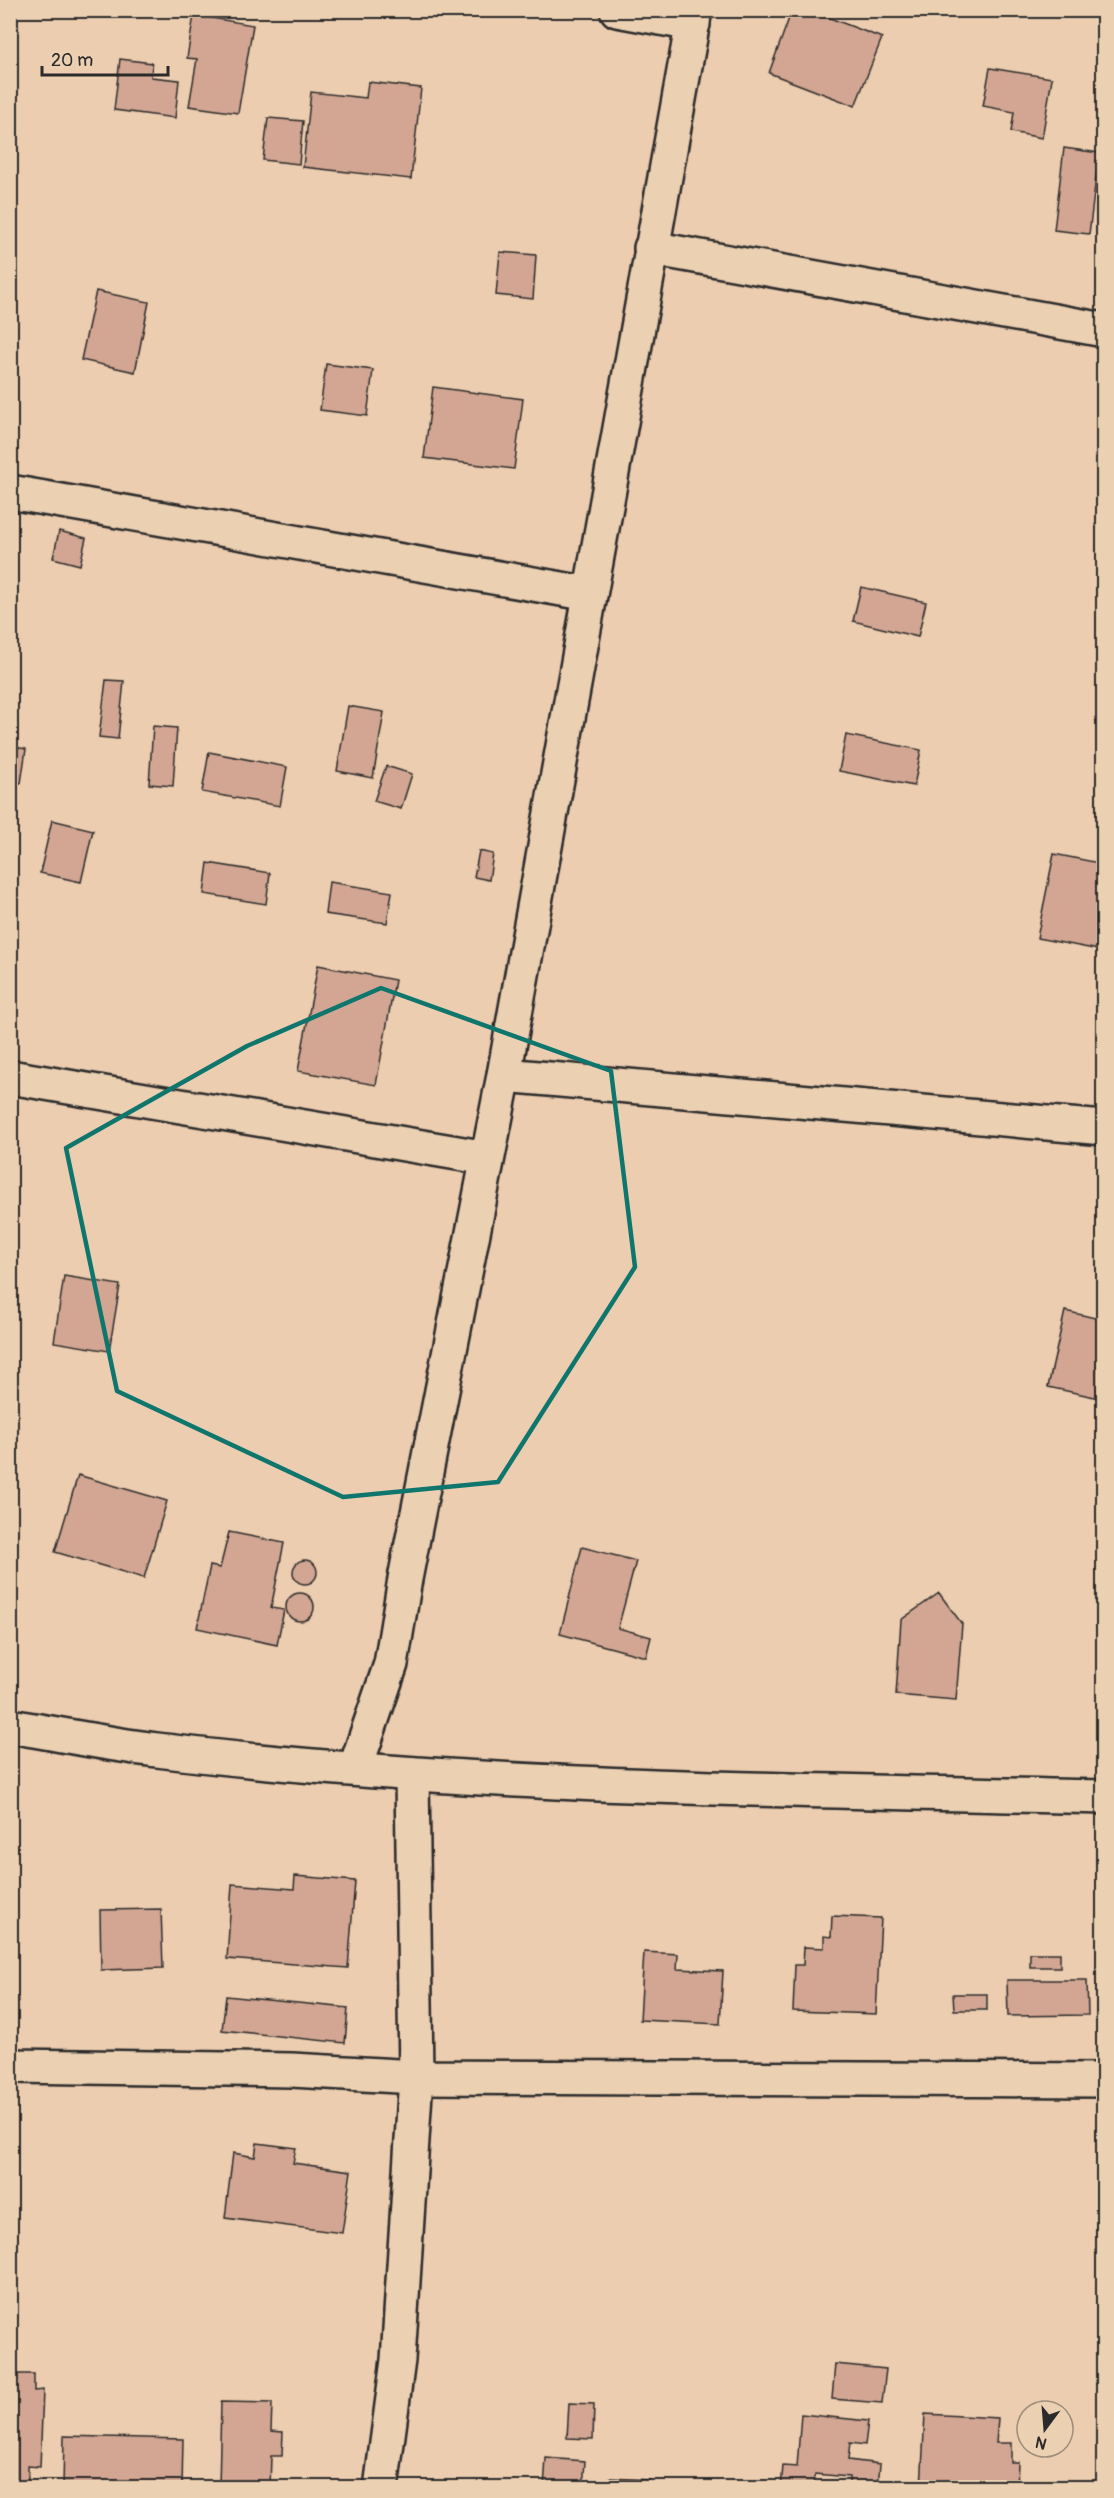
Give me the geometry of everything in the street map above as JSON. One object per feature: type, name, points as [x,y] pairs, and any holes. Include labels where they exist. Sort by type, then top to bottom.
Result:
[{"type":"street","points":[[355,1769],[391,1664],[401,1600],[504,1075],[694,17],[617,10]]},
{"type":"street","points":[[651,248],[1104,330]]},
{"type":"street","points":[[10,492],[590,594]]},
{"type":"street","points":[[504,1075],[1104,1128]]},
{"type":"street","points":[[10,1077],[488,1158]]},
{"type":"street","points":[[10,1726],[156,1750],[412,1774],[682,1788],[1104,1797]]},
{"type":"street","points":[[381,2487],[398,2360],[416,2076],[412,1774]]},
{"type":"street","points":[[10,2067],[292,2070],[416,2076],[1104,2080]]},
{"type":"highlighted area","points":[[381,988],[611,1071],[635,1267],[498,1482],[343,1497],[117,1391],[66,1148],[247,1046]]},
{"type":"building","points":[[792,10],[809,10],[882,38],[855,106],[769,73]]},
{"type":"building","points":[[194,15],[253,25],[238,113],[189,106],[197,59],[187,58]]},
{"type":"building","points":[[120,59],[152,63],[151,77],[179,80],[175,118],[114,110]]},
{"type":"building","points":[[990,68],[1052,78],[1042,138],[1011,132],[1014,112],[983,106]]},
{"type":"building","points":[[368,82],[421,88],[411,179],[303,167],[311,92],[366,98]]},
{"type":"building","points":[[268,118],[303,121],[299,164],[263,160]]},
{"type":"building","points":[[1064,148],[1099,153],[1089,234],[1054,230]]},
{"type":"building","points":[[500,252],[536,255],[533,299],[496,295]]},
{"type":"building","points":[[96,291],[149,302],[135,372],[81,360]]},
{"type":"building","points":[[326,364],[373,370],[367,416],[320,410]]},
{"type":"building","points":[[433,387],[523,399],[514,469],[424,458]]},
{"type":"building","points":[[59,531],[86,538],[80,565],[53,558]]},
{"type":"building","points":[[861,587],[926,602],[918,637],[853,621]]},
{"type":"building","points":[[106,680],[124,681],[118,739],[99,737]]},
{"type":"building","points":[[348,706],[384,712],[373,778],[337,771]]},
{"type":"building","points":[[153,726],[177,728],[173,786],[149,784]]},
{"type":"building","points":[[846,735],[921,750],[914,786],[839,771]]},
{"type":"building","points":[[10,746],[26,749],[21,783],[10,781]]},
{"type":"building","points":[[209,752],[287,767],[280,806],[202,792]]},
{"type":"building","points":[[386,766],[412,774],[401,809],[374,801]]},
{"type":"building","points":[[52,820],[93,830],[81,882],[40,873]]},
{"type":"building","points":[[479,851],[493,854],[489,880],[474,877]]},
{"type":"building","points":[[1054,854],[1104,864],[1104,951],[1037,938]]},
{"type":"building","points":[[208,863],[270,873],[266,904],[204,894]]},
{"type":"building","points":[[329,882],[392,892],[387,923],[325,914]]},
{"type":"building","points":[[318,965],[395,980],[376,1085],[298,1071]]},
{"type":"building","points":[[64,1276],[120,1285],[109,1351],[54,1342]]},
{"type":"building","points":[[1065,1311],[1104,1320],[1104,1399],[1048,1387]]},
{"type":"building","points":[[78,1475],[167,1501],[144,1578],[55,1552]]},
{"type":"building","points":[[229,1532],[284,1543],[271,1608],[284,1610],[277,1645],[197,1628],[210,1566],[220,1568]]},
{"type":"building","points":[[582,1547],[636,1561],[618,1628],[651,1637],[646,1657],[560,1634]]},
{"type":"building","points":[[305,1560],[313,1564],[317,1572],[313,1580],[305,1584],[297,1580],[293,1572],[297,1564]]},
{"type":"building","points":[[300,1593],[310,1597],[314,1607],[310,1617],[300,1621],[290,1617],[286,1607],[290,1597]]},
{"type":"building","points":[[939,1593],[962,1624],[956,1700],[896,1695],[901,1620]]},
{"type":"building","points":[[295,1876],[355,1881],[348,1968],[227,1959],[232,1884],[294,1889]]},
{"type":"building","points":[[161,1909],[163,1968],[101,1970],[100,1910]]},
{"type":"building","points":[[832,1916],[881,1918],[876,2014],[793,2011],[795,1965],[803,1965],[804,1947],[824,1948],[824,1936],[831,1937]]},
{"type":"building","points":[[644,1952],[678,1954],[677,1969],[723,1971],[720,2024],[640,2020]]},
{"type":"building","points":[[1030,1953],[1060,1953],[1060,1967],[1030,1967]]},
{"type":"building","points":[[1007,1980],[1087,1980],[1088,2015],[1008,2016]]},
{"type":"building","points":[[953,1994],[987,1994],[987,2010],[954,2010]]},
{"type":"building","points":[[226,1996],[348,2008],[345,2043],[222,2030]]},
{"type":"building","points":[[257,2143],[296,2148],[293,2163],[351,2171],[342,2233],[225,2218],[233,2153],[255,2157]]},
{"type":"building","points":[[835,2364],[886,2369],[882,2403],[832,2399]]},
{"type":"building","points":[[10,2374],[34,2374],[34,2391],[43,2390],[40,2467],[28,2466],[28,2483],[37,2484],[37,2488],[10,2488]]},
{"type":"building","points":[[221,2402],[272,2403],[271,2431],[283,2432],[282,2456],[271,2456],[270,2488],[219,2488]]},
{"type":"building","points":[[569,2403],[594,2404],[593,2439],[567,2438]]},
{"type":"building","points":[[801,2414],[868,2421],[865,2445],[850,2443],[848,2460],[880,2464],[878,2488],[849,2488],[849,2477],[815,2474],[814,2488],[781,2488],[783,2466],[797,2467]]},
{"type":"building","points":[[925,2414],[998,2418],[996,2443],[1011,2443],[1011,2462],[1018,2462],[1017,2488],[921,2488]]},
{"type":"building","points":[[64,2436],[183,2439],[182,2488],[63,2488]]},
{"type":"building","points":[[546,2458],[585,2461],[583,2488],[544,2488]]},
{"type":"building","points":[[610,2478],[649,2480],[648,2488],[610,2488]]}]
